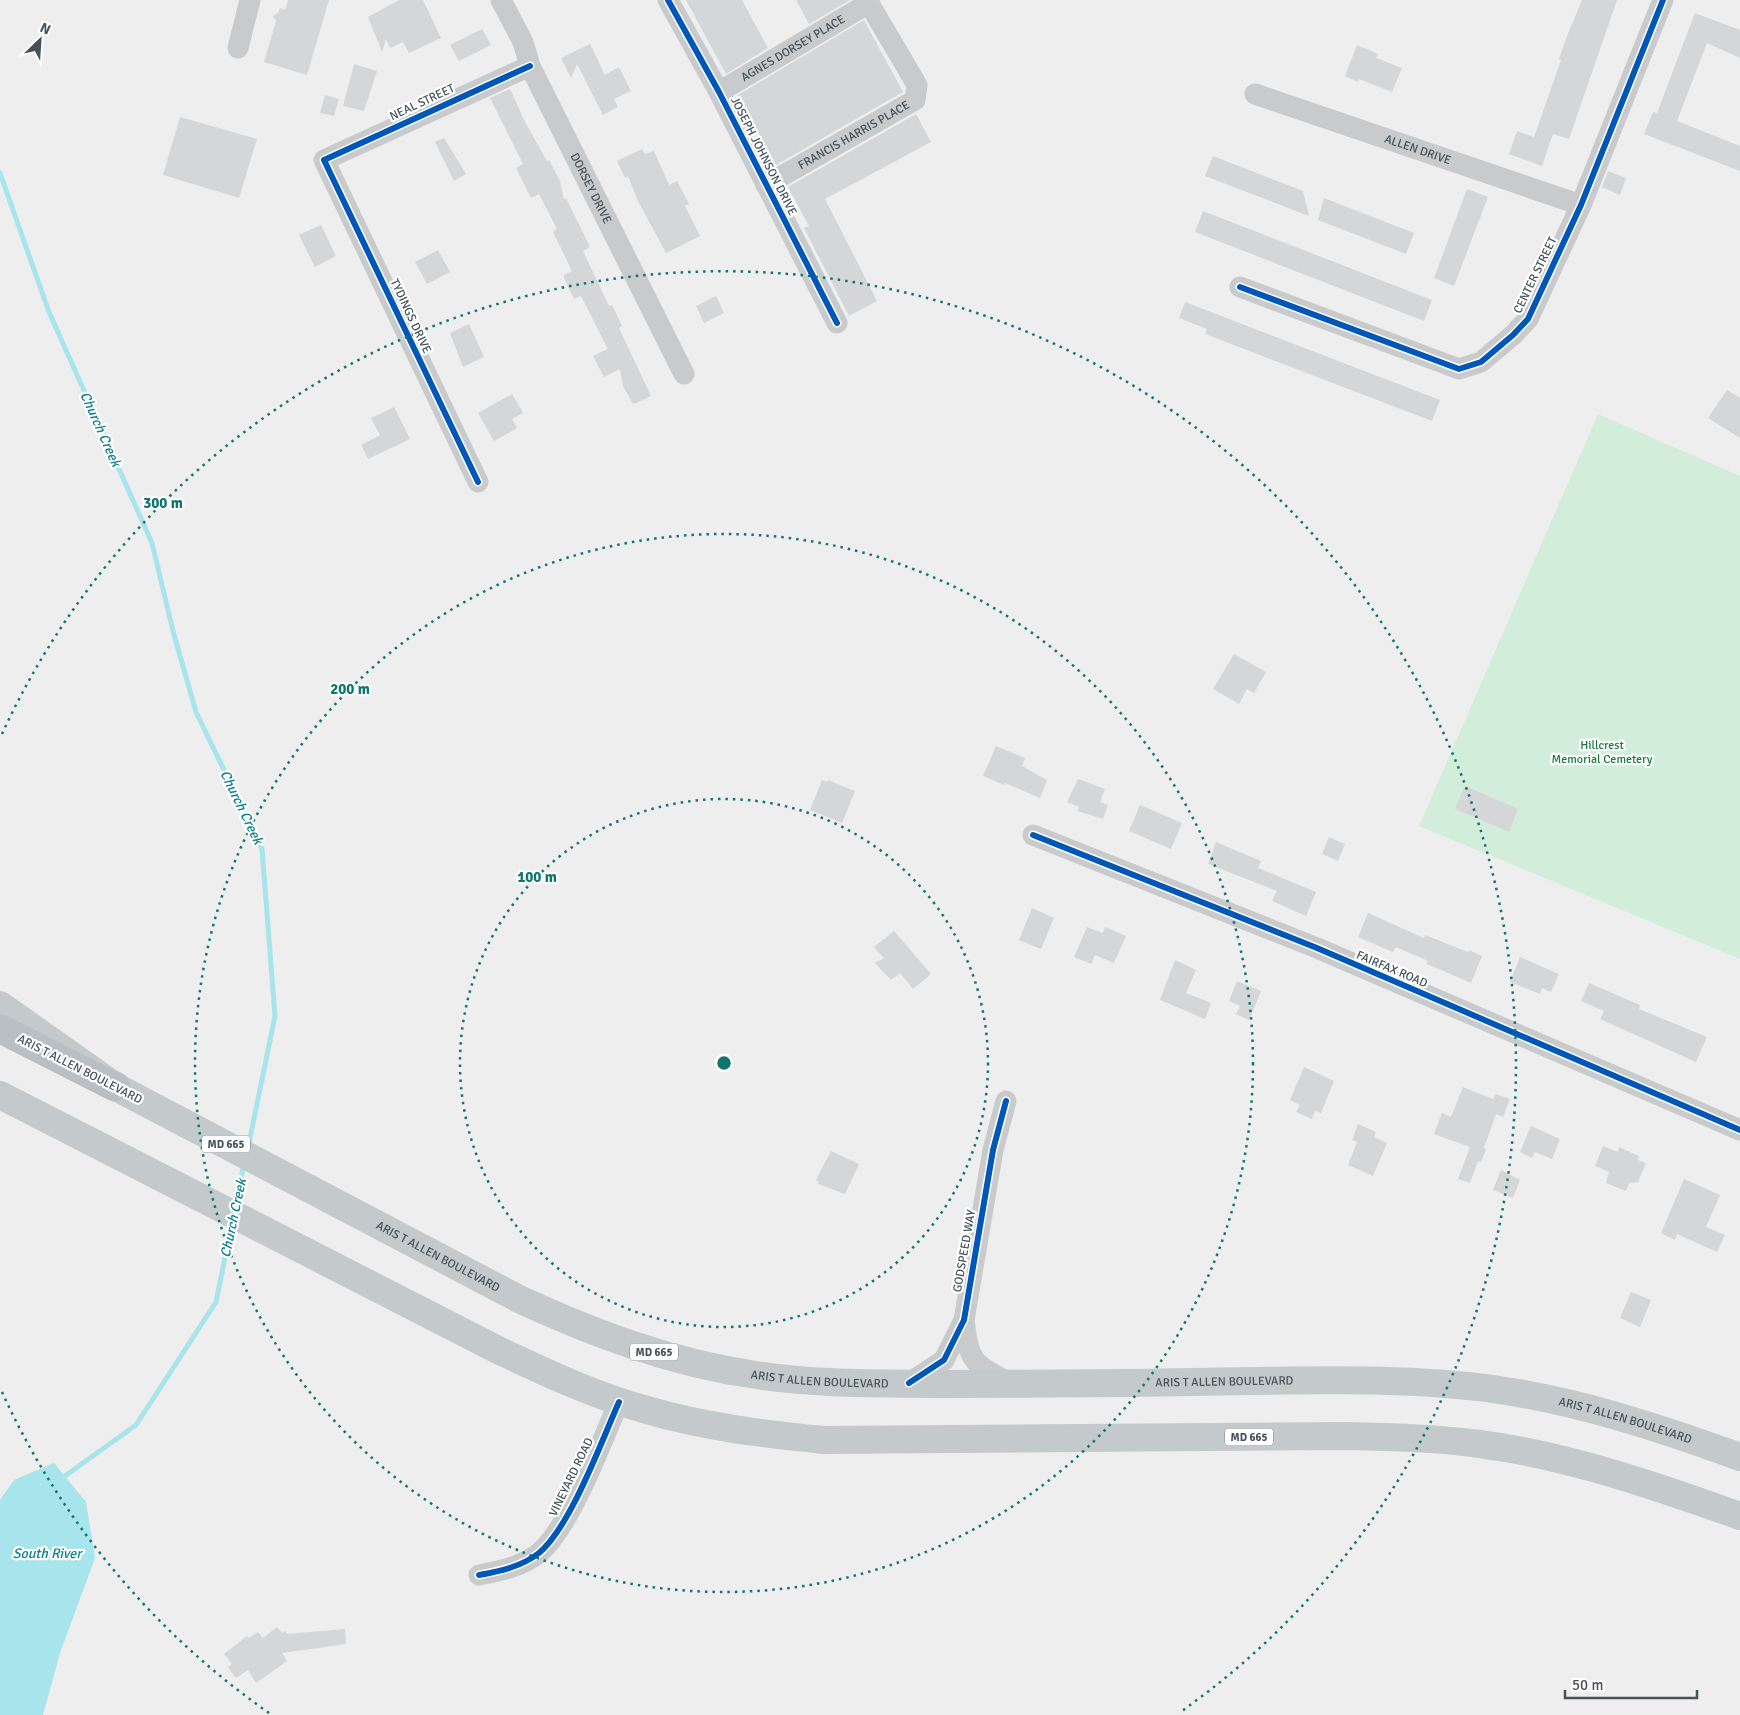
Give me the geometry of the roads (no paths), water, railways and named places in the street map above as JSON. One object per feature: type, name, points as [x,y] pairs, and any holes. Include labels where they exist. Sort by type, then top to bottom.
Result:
[{"type":"highway","name":"ARIS T ALLEN BOULEVARD","points":[[0,1028],[124,1091]]},
{"type":"main road","points":[[0,1005],[124,1091]]},
{"type":"main road","name":"ARIS T ALLEN BOULEVARD","points":[[124,1091],[519,1298],[575,1325],[630,1346],[695,1364],[756,1376],[830,1384],[1342,1380],[1427,1383],[1484,1388],[1569,1403],[1631,1420],[1740,1456]]},
{"type":"main road","name":"MD 665","points":[[0,1095],[498,1350],[560,1379],[619,1402],[682,1419],[747,1432],[824,1440],[1344,1436],[1419,1438],[1482,1444],[1552,1457],[1624,1477],[1740,1516]]},
{"type":"street","points":[[238,48],[250,0]]},
{"type":"street","name":"DORSEY DRIVE","points":[[501,0],[524,42],[530,66],[684,374]]},
{"type":"street","name":"JOSEPH JOHNSON DRIVE","points":[[668,0],[718,92],[837,323]]},
{"type":"street","name":"CENTER STREET","points":[[1240,287],[1459,369],[1482,362],[1528,319],[1581,205],[1663,0]]},
{"type":"street","name":"AGNES DORSEY PLACE","points":[[718,92],[868,2]]},
{"type":"street","name":"FRANCIS HARRIS PLACE","points":[[766,185],[915,100],[917,85],[868,2]]},
{"type":"street","name":"NEAL STREET","points":[[324,160],[530,66]]},
{"type":"street","name":"ALLEN DRIVE","points":[[1255,94],[1581,205]]},
{"type":"street","name":"TYDINGS DRIVE","points":[[324,160],[478,482]]},
{"type":"street","name":"FAIRFAX ROAD","points":[[1033,835],[1317,948],[1740,1130]]},
{"type":"street","name":"GODSPEED WAY","points":[[909,1384],[937,1367],[946,1358],[964,1320],[993,1150],[1006,1101]]},
{"type":"street","name":"GODSPEED WAY","points":[[964,1320],[968,1349],[972,1358],[984,1370],[1012,1384]]},
{"type":"street","name":"VINEYARD ROAD","points":[[479,1574],[511,1569],[538,1553],[554,1537],[568,1514],[619,1402]]},
{"type":"water","name":"South River","points":[[54,1463],[86,1502],[95,1558],[60,1653],[43,1715],[0,1715],[0,1500],[14,1480]]},
{"type":"waterway","name":"Church Creek","points":[[0,173],[49,312],[152,543],[173,631],[196,712],[262,849],[275,1016],[248,1148]]},
{"type":"waterway","name":"Church Creek","points":[[235,1207],[244,1164]]},
{"type":"waterway","name":"Church Creek","points":[[65,1476],[136,1425],[216,1302],[232,1223]]},
{"type":"park label","name":"Hillcrest Memorial Cemetery","points":[[1602,752]]}]
